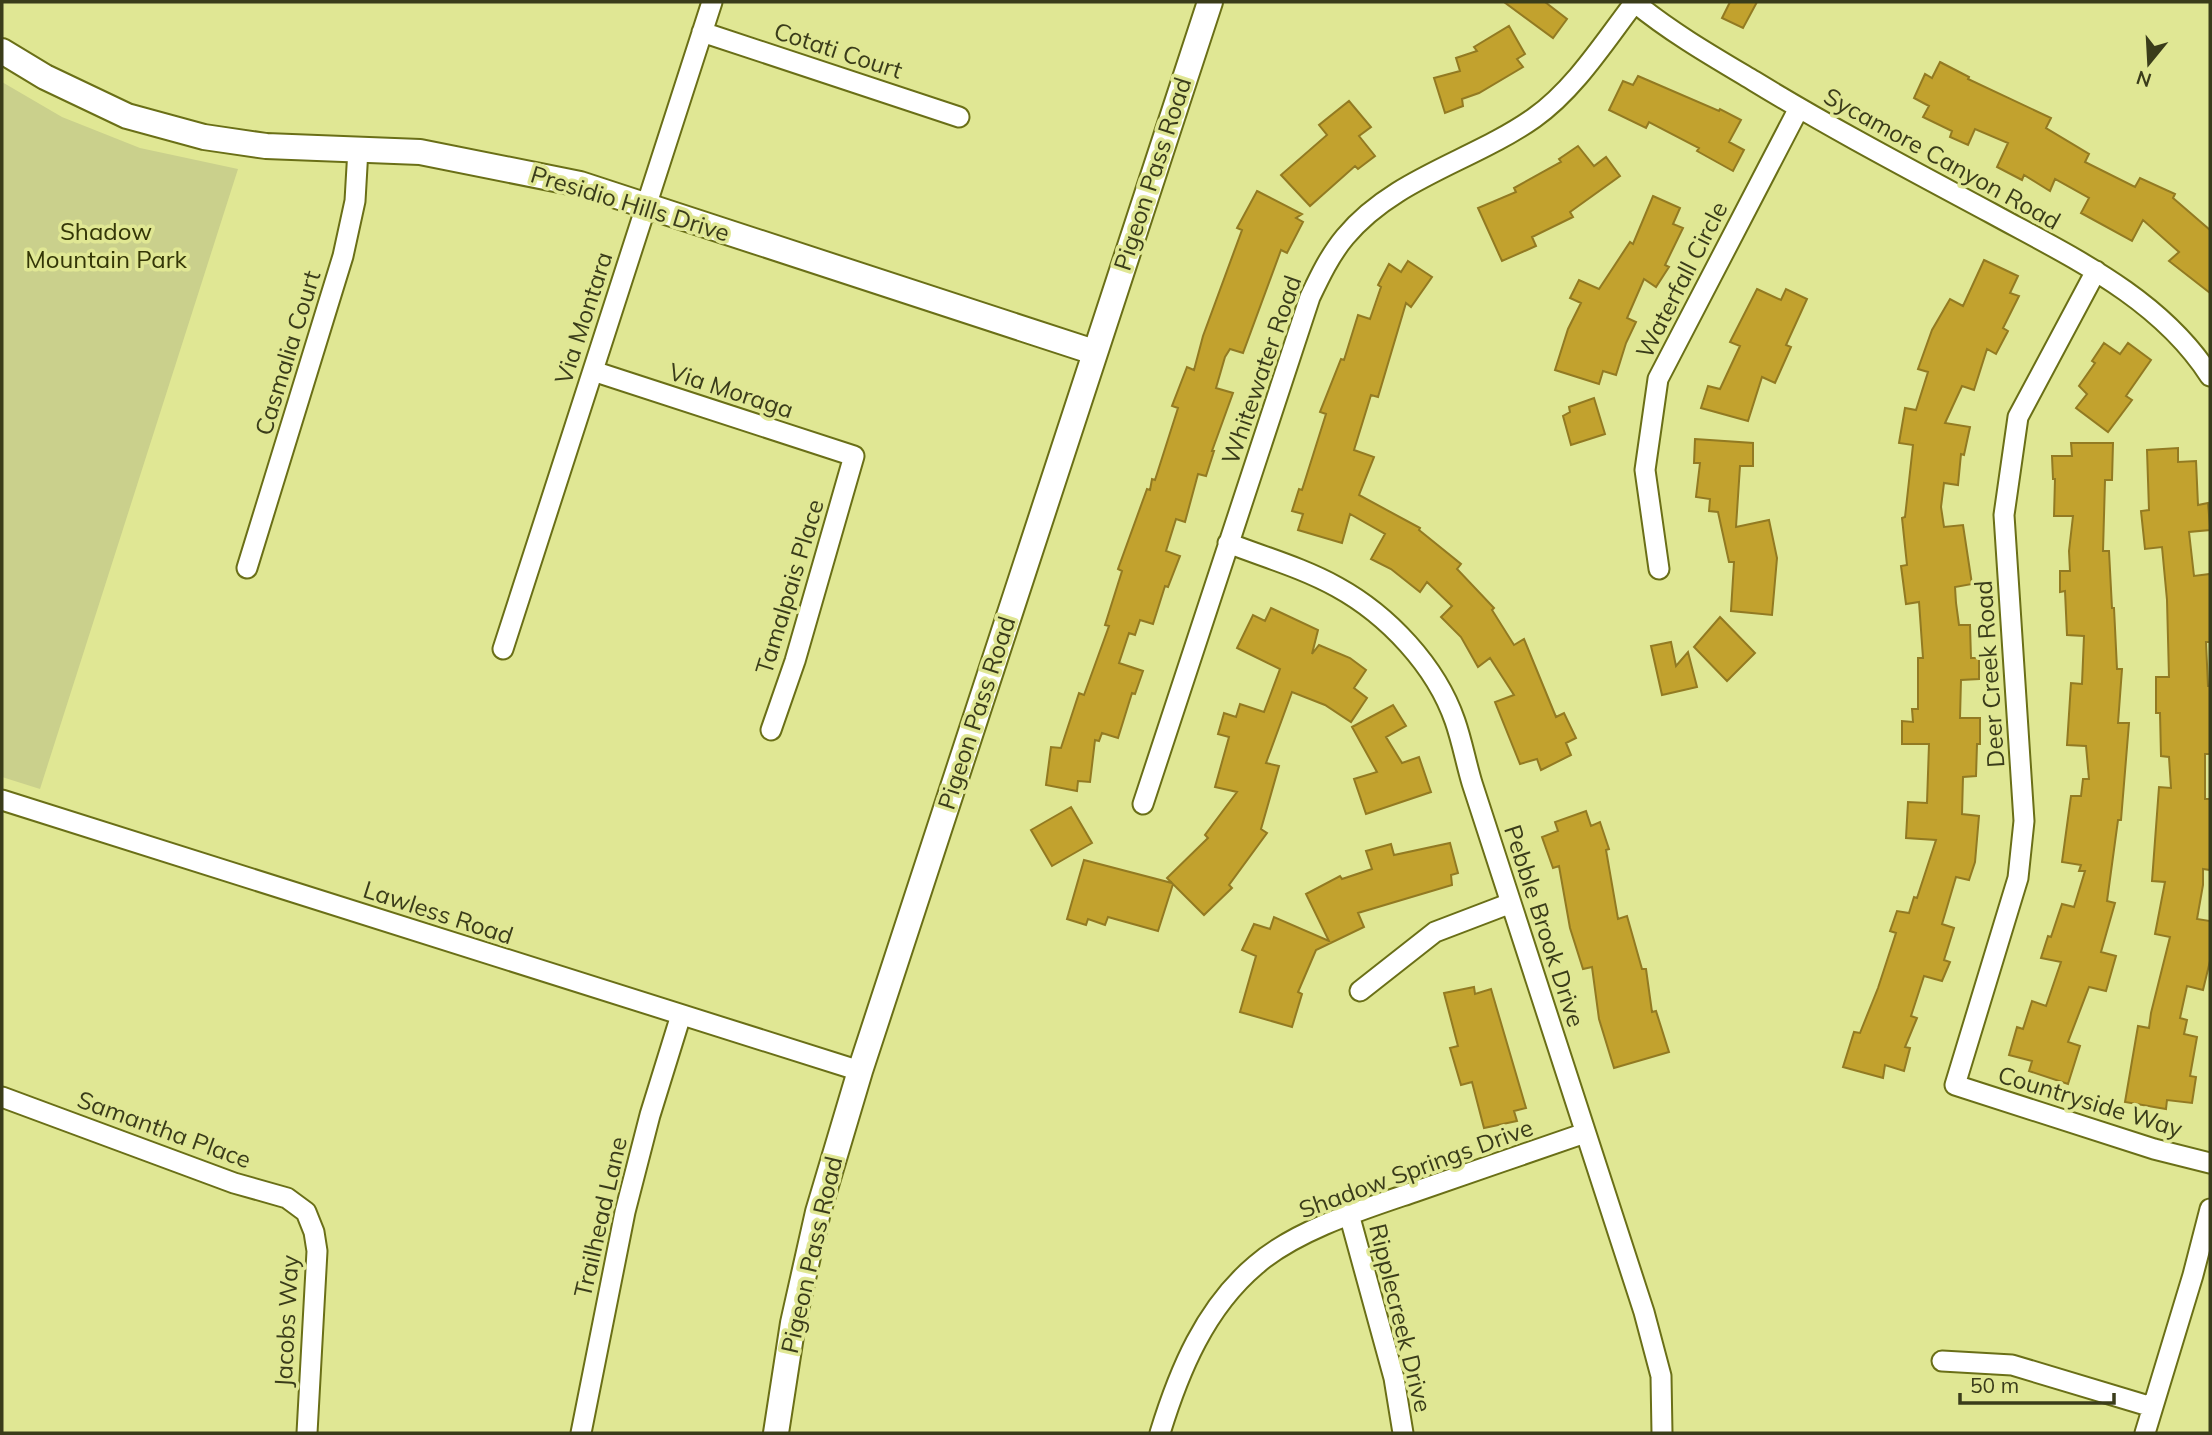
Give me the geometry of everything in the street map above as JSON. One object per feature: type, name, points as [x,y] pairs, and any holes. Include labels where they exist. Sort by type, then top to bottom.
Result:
[{"type":"street","name":"Via Montara","points":[[503,649],[712,2]]},
{"type":"street","name":"Pigeon Pass Road","points":[[776,1433],[793,1323],[818,1212],[860,1071],[1210,2]]},
{"type":"street","name":"Sycamore Canyon Road","points":[[1635,2],[1673,33],[1799,108],[2096,271],[2161,318],[2210,376]]},
{"type":"street","name":"Whitewater Road","points":[[1143,804],[1310,297],[1334,252],[1346,236],[1393,195],[1536,117],[1562,94],[1635,2]]},
{"type":"street","name":"Cotati Court","points":[[702,33],[960,117]]},
{"type":"street","name":"Presidio Hills Drive","points":[[2,51],[45,76],[127,116],[204,137],[266,146],[420,152],[580,184],[1094,352]]},
{"type":"street","name":"Waterfall Circle","points":[[1659,569],[1645,470],[1658,379],[1799,108]]},
{"type":"street","name":"Casmalia Court","points":[[247,568],[351,226],[358,149]]},
{"type":"street","name":"Deer Creek Road","points":[[1955,1085],[2018,878],[2024,821],[2004,515],[2018,417],[2096,271]]},
{"type":"street","name":"Via Moraga","points":[[593,372],[854,456]]},
{"type":"street","name":"Tamalpais Place","points":[[771,730],[795,661],[854,456]]},
{"type":"street","name":"Pebble Brook Drive","points":[[1228,544],[1308,573],[1359,600],[1396,633],[1431,673],[1454,720],[1472,783],[1644,1312],[1661,1376],[1662,1433]]},
{"type":"street","name":"Lawless Road","points":[[2,800],[860,1071]]},
{"type":"street","points":[[1360,991],[1435,932],[1511,903]]},
{"type":"street","name":"Trailhead Lane","points":[[581,1433],[625,1212],[650,1115],[681,1015]]},
{"type":"street","name":"Countryside Way","points":[[1955,1085],[2154,1149],[2210,1163]]},
{"type":"street","name":"Samantha Place","points":[[2,1097],[234,1183],[287,1198],[306,1212]]},
{"type":"street","name":"Shadow Springs Drive","points":[[1160,1433],[1189,1352],[1225,1297],[1255,1265],[1276,1251],[1349,1214],[1585,1133]]},
{"type":"street","points":[[2145,1433],[2210,1209]]},
{"type":"street","name":"Jacobs Way","points":[[306,1212],[314,1232],[317,1251],[307,1433]]},
{"type":"street","name":"Ripplecreek Drive","points":[[1349,1214],[1394,1378],[1403,1433]]},
{"type":"street","points":[[1942,1361],[2012,1365],[2152,1407]]},
{"type":"green space","name":"Shadow Mountain Park","points":[[2,82],[62,117],[140,148],[238,169],[40,789],[2,777]]},
{"type":"building","points":[[1504,2],[1545,2],[1567,19],[1553,38]]},
{"type":"building","points":[[1730,2],[1757,2],[1743,28],[1722,18]]},
{"type":"building","points":[[1509,26],[1525,54],[1517,59],[1523,67],[1479,93],[1462,99],[1463,106],[1445,113],[1434,78],[1460,71],[1456,58],[1477,51],[1474,47]]},
{"type":"building","points":[[1940,62],[1969,77],[1968,79],[2051,118],[2046,128],[2089,154],[2085,162],[2135,187],[2140,178],[2175,194],[2173,198],[2210,230],[2210,293],[2169,261],[2179,252],[2143,220],[2132,241],[2081,213],[2089,198],[2055,179],[2050,191],[2024,175],[2022,180],[1997,167],[2008,143],[1975,129],[1968,145],[1950,137],[1952,131],[1923,117],[1929,106],[1914,98],[1925,74],[1932,78]]},
{"type":"building","points":[[1638,76],[1741,120],[1729,142],[1744,150],[1733,171],[1697,151],[1699,148],[1649,122],[1646,128],[1609,110],[1623,81],[1633,85]]},
{"type":"building","points":[[1349,101],[1371,127],[1359,136],[1375,156],[1358,169],[1355,166],[1310,206],[1281,175],[1327,135],[1319,125]]},
{"type":"building","points":[[1578,146],[1594,166],[1606,157],[1620,176],[1570,212],[1573,217],[1532,237],[1536,246],[1502,261],[1478,208],[1516,192],[1514,188],[1561,162],[1559,159]]},
{"type":"building","points":[[1257,191],[1302,214],[1296,218],[1303,222],[1287,253],[1281,250],[1243,353],[1230,349],[1225,357],[1216,388],[1233,393],[1206,476],[1198,474],[1185,522],[1176,519],[1166,551],[1180,556],[1168,587],[1165,586],[1153,624],[1140,620],[1135,635],[1129,633],[1119,663],[1143,671],[1135,694],[1132,693],[1118,738],[1102,733],[1099,741],[1095,740],[1090,782],[1078,781],[1077,791],[1046,785],[1051,747],[1061,748],[1079,693],[1084,695],[1109,626],[1105,625],[1122,571],[1118,569],[1147,489],[1150,490],[1152,479],[1155,480],[1178,408],[1172,406],[1187,367],[1194,370],[1203,336],[1242,230],[1237,228]]},
{"type":"building","points":[[1653,196],[1680,208],[1673,224],[1683,228],[1665,265],[1669,267],[1656,287],[1644,279],[1627,318],[1636,322],[1616,375],[1603,371],[1599,384],[1555,370],[1568,329],[1581,303],[1570,298],[1579,280],[1599,289],[1630,242],[1633,244]]},
{"type":"building","points":[[1984,260],[2018,276],[2010,293],[2019,296],[2003,328],[2008,331],[1996,354],[1987,349],[1974,390],[1962,386],[1945,423],[1970,427],[1964,455],[1961,454],[1958,485],[1944,483],[1941,507],[1944,527],[1963,525],[1972,584],[1955,587],[1959,625],[1970,625],[1971,658],[1979,658],[1979,679],[1961,680],[1960,718],[1980,718],[1976,776],[1963,777],[1962,814],[1979,816],[1975,862],[1969,880],[1956,877],[1942,924],[1954,928],[1944,960],[1950,962],[1942,981],[1924,976],[1911,1016],[1917,1018],[1905,1047],[1910,1048],[1904,1071],[1885,1065],[1883,1078],[1843,1067],[1854,1032],[1860,1033],[1878,988],[1896,933],[1890,931],[1897,911],[1909,913],[1914,897],[1917,898],[1936,840],[1906,838],[1908,802],[1927,803],[1929,744],[1902,744],[1902,721],[1913,722],[1912,709],[1918,709],[1918,658],[1923,658],[1919,602],[1906,604],[1901,566],[1907,565],[1902,518],[1905,517],[1913,445],[1899,443],[1905,408],[1916,410],[1928,372],[1918,369],[1932,330],[1950,299],[1963,306]]},
{"type":"building","points":[[1408,261],[1432,277],[1411,307],[1406,303],[1378,397],[1371,395],[1354,450],[1374,457],[1359,495],[1420,528],[1419,530],[1461,564],[1457,569],[1494,608],[1492,610],[1514,645],[1524,639],[1556,717],[1564,713],[1576,738],[1566,743],[1571,755],[1541,770],[1537,759],[1520,764],[1495,702],[1514,695],[1490,658],[1478,667],[1461,637],[1441,617],[1452,606],[1427,582],[1420,592],[1391,569],[1371,559],[1385,534],[1350,514],[1342,543],[1298,530],[1303,514],[1292,511],[1299,489],[1302,490],[1326,414],[1320,412],[1341,359],[1344,360],[1358,315],[1370,319],[1381,287],[1378,285],[1389,264],[1401,272]]},
{"type":"building","points":[[1757,289],[1781,300],[1786,289],[1807,299],[1786,345],[1791,347],[1775,383],[1762,377],[1748,421],[1701,408],[1708,386],[1720,389],[1740,346],[1730,342]]},
{"type":"building","points":[[2104,343],[2120,354],[2128,343],[2151,360],[2126,396],[2132,400],[2108,432],[2076,408],[2087,394],[2079,386],[2095,363],[2092,361]]},
{"type":"building","points":[[1594,398],[1605,434],[1571,445],[1563,416],[1570,412],[1569,407]]},
{"type":"building","points":[[1695,439],[1753,443],[1753,466],[1740,466],[1736,527],[1769,520],[1777,558],[1772,615],[1731,611],[1734,562],[1729,562],[1718,512],[1709,511],[1710,499],[1696,497],[1700,463],[1694,463]]},
{"type":"building","points":[[2071,443],[2113,443],[2112,480],[2105,480],[2103,551],[2109,551],[2117,669],[2122,669],[2118,723],[2129,723],[2121,820],[2118,820],[2107,901],[2115,903],[2101,952],[2116,956],[2106,991],[2089,987],[2068,1042],[2080,1046],[2068,1084],[2029,1071],[2032,1061],[2009,1055],[2017,1027],[2023,1029],[2032,1001],[2046,1006],[2061,962],[2041,958],[2062,904],[2074,907],[2085,871],[2079,871],[2081,865],[2062,862],[2071,796],[2081,796],[2083,779],[2089,779],[2086,746],[2067,745],[2071,683],[2082,684],[2084,636],[2067,635],[2065,591],[2060,592],[2060,571],[2070,571],[2073,516],[2054,516],[2055,479],[2052,456],[2072,456]]},
{"type":"building","points":[[2178,448],[2178,462],[2196,461],[2198,505],[2208,503],[2210,526],[2210,530],[2189,532],[2194,576],[2210,574],[2210,642],[2206,642],[2210,686],[2210,754],[2205,754],[2205,799],[2210,799],[2210,870],[2203,869],[2197,919],[2210,921],[2210,961],[2203,990],[2187,986],[2180,1018],[2187,1020],[2184,1034],[2197,1037],[2190,1076],[2196,1077],[2192,1103],[2167,1100],[2166,1109],[2125,1102],[2138,1026],[2149,1028],[2170,937],[2155,934],[2165,882],[2152,881],[2159,787],[2171,788],[2169,757],[2161,756],[2160,713],[2156,713],[2156,677],[2169,677],[2167,600],[2162,547],[2145,549],[2141,511],[2149,510],[2147,450]]},
{"type":"building","points":[[1271,608],[1318,630],[1312,654],[1319,645],[1350,658],[1366,670],[1354,688],[1367,698],[1351,722],[1325,705],[1292,692],[1266,763],[1279,766],[1261,829],[1267,833],[1229,885],[1232,888],[1204,915],[1173,884],[1158,931],[1108,917],[1105,925],[1088,919],[1086,925],[1067,919],[1084,860],[1172,883],[1167,878],[1208,838],[1205,835],[1237,792],[1215,787],[1229,737],[1218,734],[1224,713],[1236,717],[1240,704],[1264,712],[1280,669],[1237,648],[1253,615],[1265,621]]},
{"type":"building","points":[[1720,617],[1755,653],[1727,681],[1694,647]]},
{"type":"building","points":[[1671,642],[1676,666],[1688,652],[1697,687],[1662,695],[1651,646]]},
{"type":"building","points":[[1393,705],[1406,726],[1386,737],[1402,763],[1419,757],[1431,792],[1366,814],[1354,779],[1377,772],[1352,727]]},
{"type":"building","points":[[1071,807],[1092,843],[1052,866],[1031,830]]},
{"type":"building","points":[[1586,811],[1591,826],[1600,822],[1609,849],[1606,850],[1618,919],[1627,916],[1642,969],[1646,969],[1652,1012],[1656,1011],[1669,1052],[1614,1068],[1599,1019],[1592,967],[1583,969],[1570,928],[1559,866],[1553,868],[1542,837],[1558,831],[1555,822]]},
{"type":"building","points":[[1450,843],[1458,873],[1451,875],[1452,885],[1358,913],[1364,927],[1316,950],[1298,992],[1302,994],[1292,1027],[1240,1012],[1256,956],[1242,950],[1254,924],[1270,929],[1274,917],[1329,941],[1306,894],[1340,876],[1342,879],[1372,869],[1366,851],[1391,844],[1394,855]]},
{"type":"building","points":[[1474,987],[1475,994],[1491,989],[1526,1108],[1514,1111],[1517,1121],[1484,1128],[1472,1082],[1461,1085],[1450,1048],[1458,1046],[1444,993]]}]
